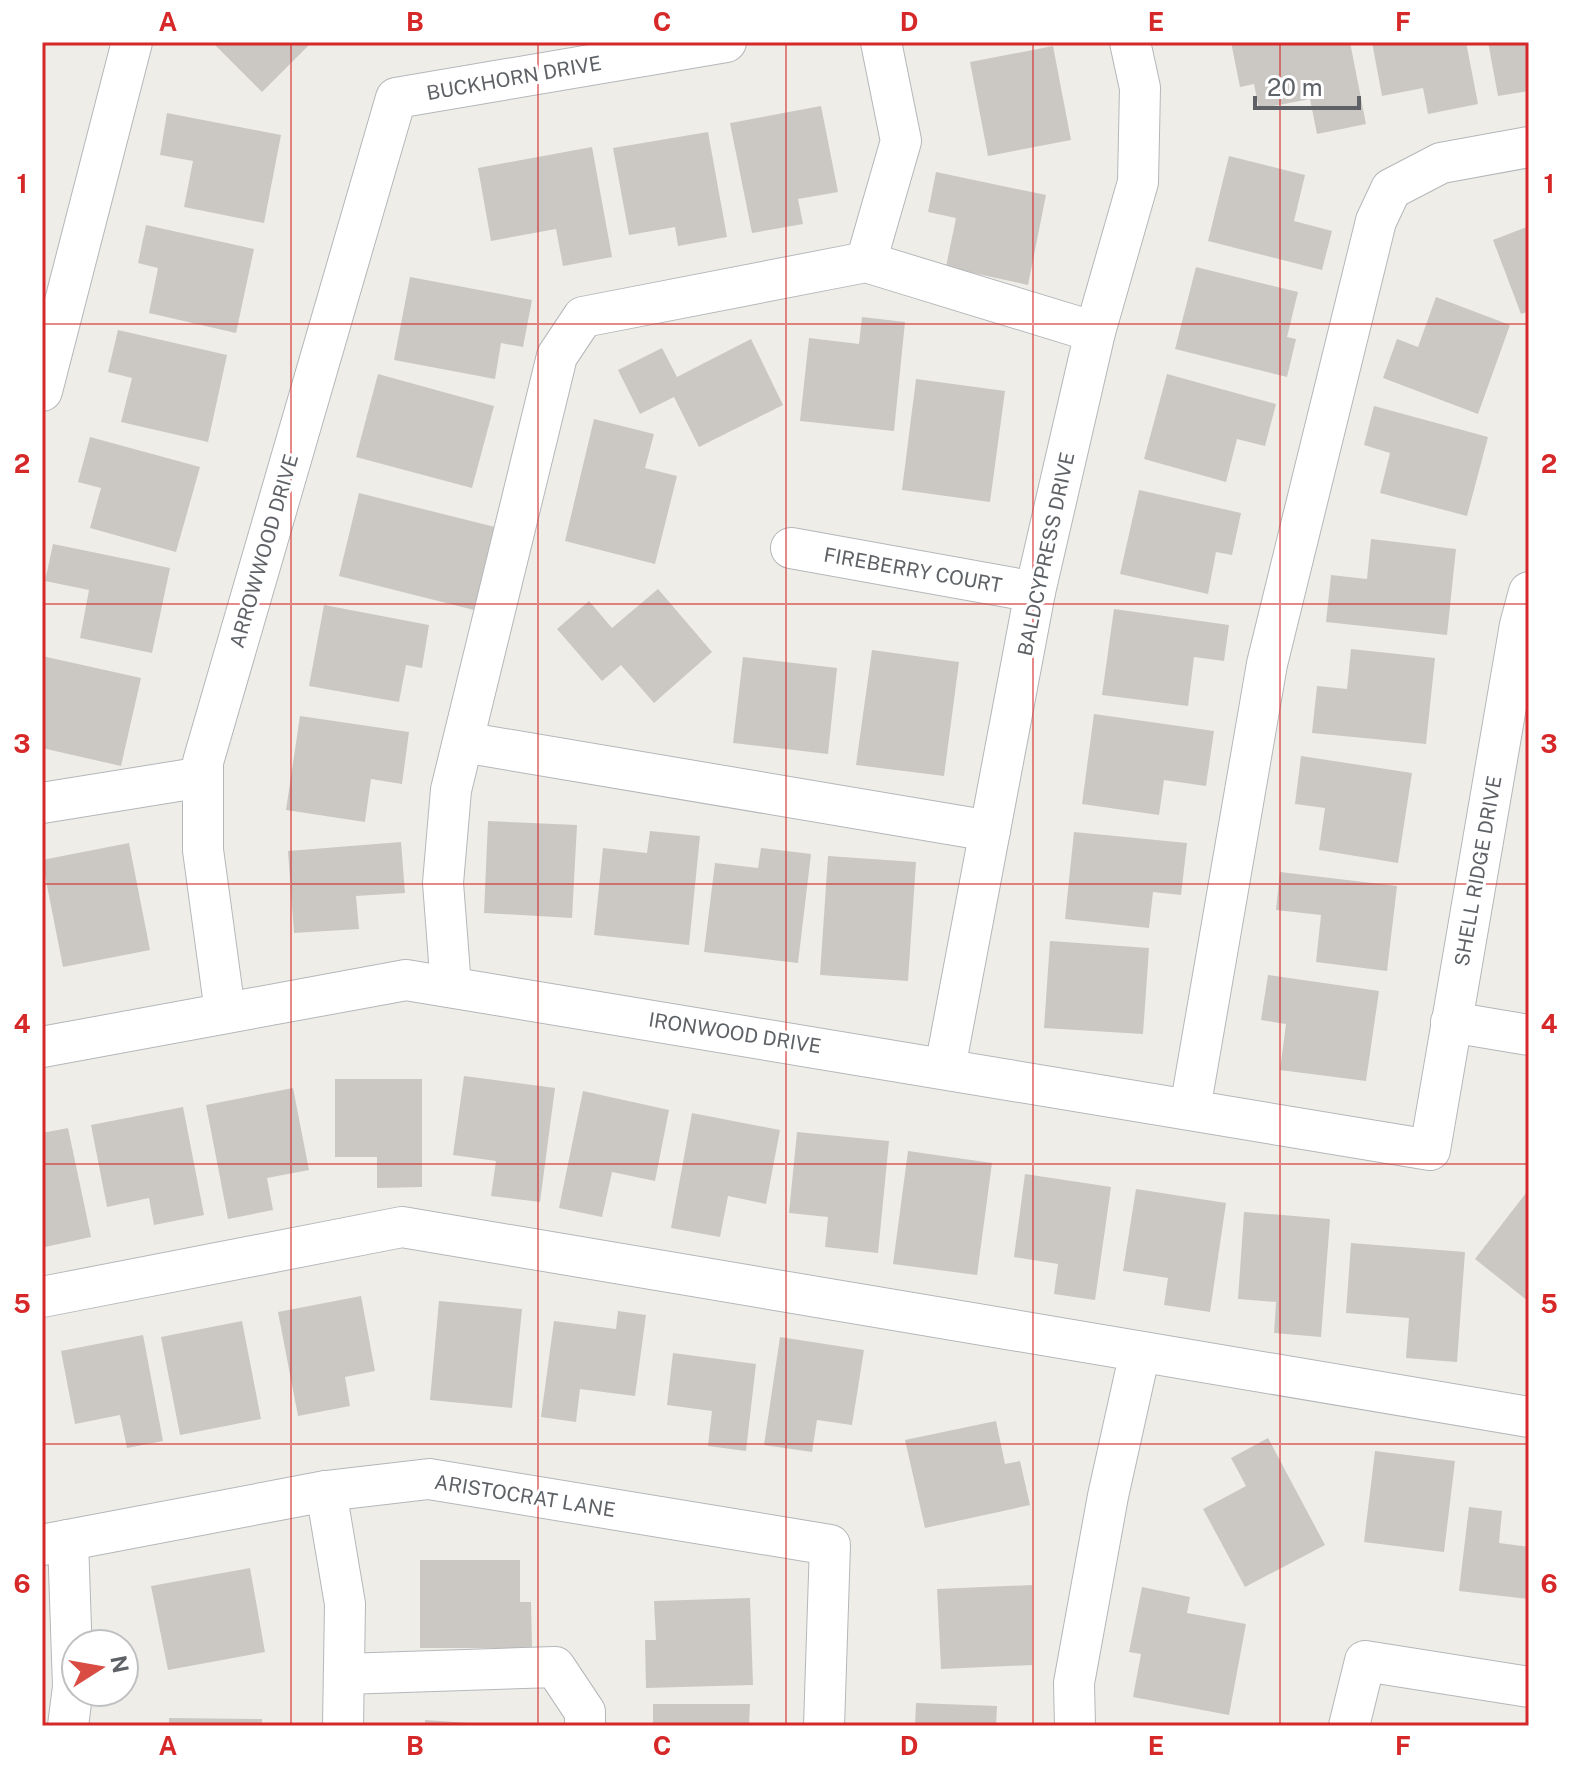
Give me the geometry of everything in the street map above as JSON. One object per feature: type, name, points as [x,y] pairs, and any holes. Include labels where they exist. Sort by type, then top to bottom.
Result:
[{"type":"street","points":[[42,391],[132,42]]},
{"type":"street","name":"BUCKHORN DRIVE","points":[[396,98],[726,42]]},
{"type":"street","points":[[866,262],[901,141],[881,42]]},
{"type":"street","name":"BALDCYPRESS DRIVE","points":[[945,1068],[1035,592],[1095,332],[1138,182],[1140,88],[1130,42]]},
{"type":"street","name":"ARROWWOOD DRIVE","points":[[225,1012],[203,850],[203,777],[207,747],[396,98]]},
{"type":"street","points":[[1190,1109],[1267,664],[1376,221],[1391,189],[1441,163],[1529,147]]},
{"type":"street","points":[[451,987],[443,883],[451,790],[557,356],[583,317],[866,262],[1095,332]]},
{"type":"street","name":"FIREBERRY COURT","points":[[791,548],[1035,592]]},
{"type":"street","name":"SHELL RIDGE DRIVE","points":[[1430,1150],[1520,625],[1529,592]]},
{"type":"street","points":[[463,742],[990,831]]},
{"type":"street","points":[[42,803],[203,777]]},
{"type":"street","name":"IRONWOOD DRIVE","points":[[42,1047],[406,980],[1430,1150]]},
{"type":"street","points":[[1451,1022],[1529,1035]]},
{"type":"street","points":[[42,1297],[402,1227],[1529,1417]]},
{"type":"street","points":[[1075,1726],[1074,1683],[1108,1496],[1140,1352]]},
{"type":"street","name":"ARISTOCRAT LANE","points":[[55,1543],[326,1491],[429,1479],[830,1545],[824,1726]]},
{"type":"street","points":[[326,1491],[345,1604],[343,1726]]},
{"type":"street","points":[[55,1543],[73,1687],[68,1726]]},
{"type":"street","points":[[1349,1726],[1365,1661],[1529,1687]]},
{"type":"street","points":[[344,1674],[555,1667],[585,1712],[585,1726]]},
{"type":"building","points":[[212,42],[312,42],[262,92]]},
{"type":"building","points":[[1231,42],[1350,42],[1366,124],[1317,134],[1310,99],[1259,109],[1254,84],[1240,87]]},
{"type":"building","points":[[1372,42],[1466,42],[1478,104],[1428,114],[1423,88],[1382,96]]},
{"type":"building","points":[[1488,42],[1529,42],[1529,91],[1498,96]]},
{"type":"building","points":[[1053,46],[1071,140],[988,156],[970,62]]},
{"type":"building","points":[[821,106],[838,192],[798,199],[803,224],[752,233],[730,123]]},
{"type":"building","points":[[167,113],[281,135],[264,223],[184,207],[193,161],[160,155]]},
{"type":"building","points":[[708,132],[727,237],[678,246],[675,227],[629,235],[613,148]]},
{"type":"building","points":[[592,147],[612,257],[563,266],[556,229],[491,241],[478,168]]},
{"type":"building","points":[[1229,156],[1305,175],[1294,221],[1332,231],[1322,270],[1208,241]]},
{"type":"building","points":[[936,172],[1046,195],[1028,285],[946,267],[956,218],[928,212]]},
{"type":"building","points":[[146,225],[254,249],[236,333],[149,313],[158,268],[138,263]]},
{"type":"building","points":[[1529,226],[1529,311],[1521,314],[1493,240]]},
{"type":"building","points":[[1196,267],[1298,292],[1287,337],[1296,339],[1287,377],[1175,349]]},
{"type":"building","points":[[410,277],[532,300],[523,347],[501,343],[495,379],[394,360]]},
{"type":"building","points":[[1436,297],[1510,325],[1478,414],[1383,378],[1397,339],[1418,347]]},
{"type":"building","points":[[862,317],[905,322],[894,431],[800,421],[809,338],[859,344]]},
{"type":"building","points":[[118,330],[227,355],[208,442],[121,422],[132,378],[108,372]]},
{"type":"building","points":[[751,339],[783,405],[699,447],[674,397],[640,414],[618,370],[662,348],[677,377]]},
{"type":"building","points":[[378,374],[494,406],[472,488],[356,457]]},
{"type":"building","points":[[1167,374],[1276,404],[1265,446],[1237,439],[1226,482],[1144,459]]},
{"type":"building","points":[[916,379],[1005,391],[990,502],[902,490]]},
{"type":"building","points":[[1374,406],[1488,437],[1467,516],[1380,493],[1390,453],[1364,445]]},
{"type":"building","points":[[594,419],[654,434],[645,468],[677,476],[655,564],[565,541]]},
{"type":"building","points":[[90,437],[200,467],[176,552],[90,528],[101,488],[78,482]]},
{"type":"building","points":[[1139,490],[1241,513],[1232,555],[1216,552],[1208,594],[1120,574]]},
{"type":"building","points":[[359,493],[499,528],[478,611],[339,576]]},
{"type":"building","points":[[1371,539],[1456,549],[1447,635],[1326,622],[1331,575],[1367,579]]},
{"type":"building","points":[[53,544],[170,568],[152,653],[80,638],[89,590],[45,581]]},
{"type":"building","points":[[658,589],[712,652],[654,703],[621,665],[602,681],[557,629],[589,601],[612,628]]},
{"type":"building","points":[[324,605],[429,625],[422,668],[406,665],[399,702],[309,686]]},
{"type":"building","points":[[1114,609],[1229,625],[1224,661],[1194,657],[1188,706],[1102,695]]},
{"type":"building","points":[[1351,649],[1435,658],[1426,744],[1312,733],[1317,686],[1347,689]]},
{"type":"building","points":[[872,650],[959,662],[944,776],[856,765]]},
{"type":"building","points":[[42,656],[141,678],[121,766],[42,748]]},
{"type":"building","points":[[743,657],[837,668],[828,754],[733,743]]},
{"type":"building","points":[[1094,714],[1214,731],[1206,786],[1164,780],[1159,815],[1082,804]]},
{"type":"building","points":[[300,716],[409,732],[402,784],[371,779],[365,822],[286,810]]},
{"type":"building","points":[[1301,756],[1412,773],[1398,863],[1319,850],[1325,808],[1295,804]]},
{"type":"building","points":[[488,821],[577,825],[572,918],[484,913]]},
{"type":"building","points":[[650,831],[700,836],[689,945],[594,935],[603,848],[647,853]]},
{"type":"building","points":[[1074,832],[1187,843],[1181,895],[1153,892],[1149,928],[1065,919]]},
{"type":"building","points":[[401,842],[405,893],[356,896],[359,929],[294,933],[288,851]]},
{"type":"building","points":[[129,843],[150,950],[63,967],[42,860]]},
{"type":"building","points":[[761,848],[811,854],[798,963],[704,952],[715,863],[758,868]]},
{"type":"building","points":[[828,856],[916,862],[908,981],[820,975]]},
{"type":"building","points":[[1280,872],[1397,886],[1387,971],[1316,962],[1321,915],[1276,910]]},
{"type":"building","points":[[1050,941],[1149,948],[1143,1034],[1044,1028]]},
{"type":"building","points":[[1268,975],[1379,991],[1366,1081],[1280,1070],[1286,1024],[1261,1020]]},
{"type":"building","points":[[464,1076],[555,1088],[540,1202],[491,1196],[496,1161],[453,1155]]},
{"type":"building","points":[[335,1079],[422,1079],[422,1187],[377,1188],[377,1157],[335,1157]]},
{"type":"building","points":[[293,1088],[309,1170],[267,1178],[273,1210],[228,1219],[206,1105]]},
{"type":"building","points":[[583,1091],[669,1110],[655,1181],[612,1172],[602,1217],[559,1208]]},
{"type":"building","points":[[183,1107],[204,1215],[154,1225],[149,1198],[107,1207],[91,1125]]},
{"type":"building","points":[[692,1113],[780,1130],[766,1204],[728,1196],[720,1237],[671,1228]]},
{"type":"building","points":[[68,1128],[91,1237],[45,1247],[42,1232],[42,1133]]},
{"type":"building","points":[[797,1132],[889,1141],[878,1253],[825,1247],[828,1217],[789,1213]]},
{"type":"building","points":[[908,1151],[992,1163],[977,1275],[893,1264]]},
{"type":"building","points":[[1025,1174],[1111,1187],[1095,1300],[1054,1294],[1058,1264],[1014,1257]]},
{"type":"building","points":[[1136,1189],[1226,1203],[1210,1312],[1164,1305],[1168,1278],[1123,1271]]},
{"type":"building","points":[[1529,1189],[1529,1302],[1475,1259]]},
{"type":"building","points":[[1244,1212],[1330,1219],[1321,1337],[1274,1333],[1276,1302],[1238,1299]]},
{"type":"building","points":[[1351,1243],[1465,1252],[1457,1362],[1406,1358],[1409,1318],[1346,1313]]},
{"type":"building","points":[[361,1296],[375,1371],[345,1377],[350,1406],[298,1416],[278,1312]]},
{"type":"building","points":[[439,1301],[522,1309],[512,1408],[430,1400]]},
{"type":"building","points":[[618,1311],[646,1315],[635,1396],[580,1389],[576,1422],[541,1417],[554,1321],[616,1329]]},
{"type":"building","points":[[242,1321],[261,1419],[180,1435],[161,1337]]},
{"type":"building","points":[[143,1335],[163,1441],[127,1448],[120,1415],[75,1424],[61,1351]]},
{"type":"building","points":[[780,1337],[864,1350],[852,1425],[817,1420],[812,1452],[764,1445]]},
{"type":"building","points":[[673,1353],[756,1364],[746,1451],[708,1446],[712,1411],[667,1405]]},
{"type":"building","points":[[996,1421],[1005,1464],[1020,1461],[1030,1505],[925,1528],[905,1440]]},
{"type":"building","points":[[1268,1438],[1325,1545],[1245,1587],[1203,1509],[1246,1486],[1231,1458]]},
{"type":"building","points":[[1375,1451],[1455,1461],[1444,1552],[1364,1542]]},
{"type":"building","points":[[1469,1507],[1502,1511],[1499,1543],[1529,1547],[1529,1599],[1459,1591]]},
{"type":"building","points":[[420,1560],[520,1560],[520,1602],[531,1602],[532,1648],[420,1648]]},
{"type":"building","points":[[250,1568],[265,1652],[168,1670],[151,1586]]},
{"type":"building","points":[[1032,1585],[1032,1665],[941,1669],[937,1589]]},
{"type":"building","points":[[1142,1587],[1190,1597],[1187,1613],[1246,1624],[1229,1715],[1133,1697],[1141,1654],[1129,1652]]},
{"type":"building","points":[[750,1598],[753,1685],[646,1688],[645,1640],[656,1640],[654,1601]]},
{"type":"building","points":[[916,1703],[997,1706],[996,1726],[915,1726]]},
{"type":"building","points":[[653,1704],[750,1704],[749,1726],[653,1726]]},
{"type":"building","points":[[169,1718],[262,1719],[262,1726],[169,1726]]},
{"type":"building","points":[[425,1720],[484,1724],[484,1726],[425,1726]]}]
